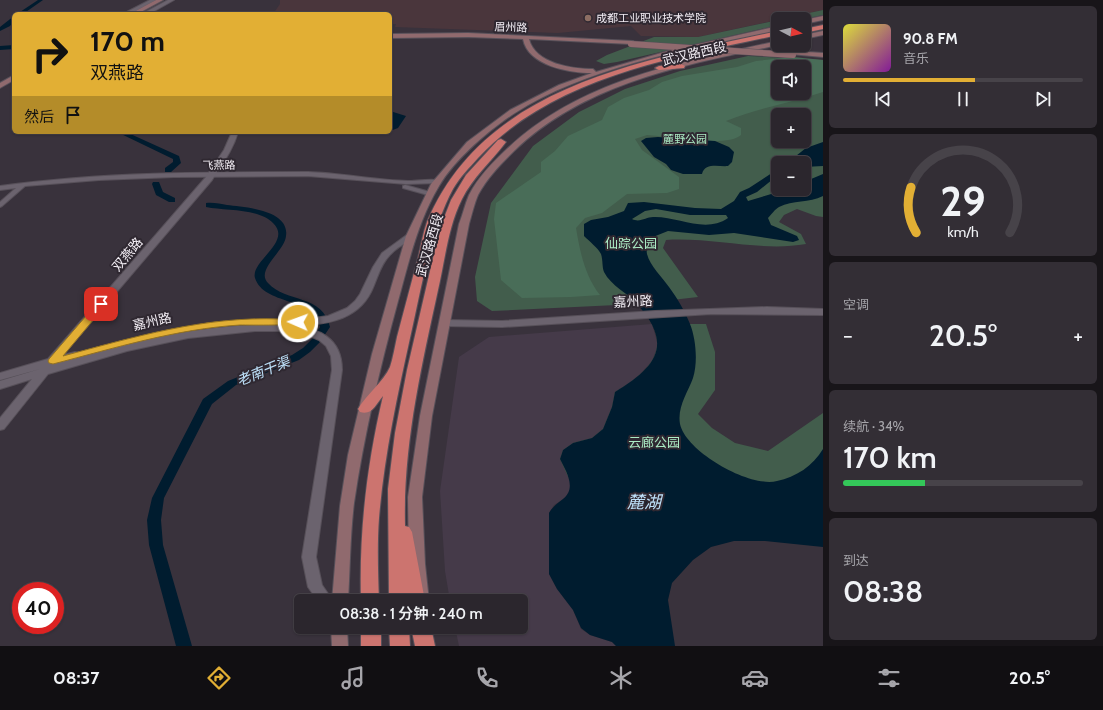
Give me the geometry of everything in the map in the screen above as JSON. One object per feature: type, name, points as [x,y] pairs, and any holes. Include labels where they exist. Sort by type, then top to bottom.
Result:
[{"type":"highway","points":[[811,26],[823,23]]},
{"type":"highway","points":[[811,30],[823,27]]},
{"type":"highway","name":"武汉路西段","points":[[370,594],[368,560],[372,504],[379,451],[397,367],[432,224],[445,196],[459,173],[478,151],[499,132],[524,114],[590,82],[618,72],[771,35]]},
{"type":"highway","name":"武汉路西段","points":[[398,594],[396,489],[403,433],[414,370],[446,228],[456,200],[471,175],[509,134],[533,116],[572,95],[639,70],[771,40]]},
{"type":"highway","points":[[639,70],[680,66]]},
{"type":"highway","points":[[365,409],[397,367]]},
{"type":"highway","points":[[396,489],[415,594]]},
{"type":"highway","points":[[371,634],[371,646]]},
{"type":"highway","points":[[399,634],[400,646]]},
{"type":"highway","points":[[424,634],[426,646]]},
{"type":"main road","points":[[137,12],[160,1]]},
{"type":"main road","points":[[143,12],[160,1]]},
{"type":"main road","points":[[811,21],[823,18]]},
{"type":"main road","points":[[341,594],[347,506],[365,409],[411,236],[418,214],[428,193],[461,152],[486,128],[563,79],[771,30]]},
{"type":"main road","points":[[811,36],[823,33]]},
{"type":"main road","points":[[392,37],[526,38],[631,43],[823,56]]},
{"type":"main road","points":[[526,38],[528,46],[563,79]]},
{"type":"main road","points":[[420,594],[417,564],[415,497],[426,416],[444,323],[464,224],[474,195],[492,169],[511,148],[535,127],[596,92],[630,80],[680,66],[771,45]]},
{"type":"main road","points":[[548,64],[566,70],[601,71]]},
{"type":"main road","points":[[0,79],[12,78]]},
{"type":"main road","points":[[0,86],[12,79]]},
{"type":"main road","points":[[0,91],[12,79]]},
{"type":"main road","points":[[339,634],[340,646]]},
{"type":"street","points":[[149,12],[172,0]]},
{"type":"street","points":[[131,12],[160,1]]},
{"type":"street","name":"双燕路","points":[[0,426],[44,371],[210,176],[228,150],[234,134]]},
{"type":"street","name":"飞燕路","points":[[0,189],[116,179],[210,176],[322,174],[410,183],[438,181]]},
{"type":"street","name":"飞燕路","points":[[210,176],[334,177],[400,186],[428,193]]},
{"type":"street","points":[[0,205],[21,186]]},
{"type":"street","name":"嘉州路","points":[[0,377],[53,361],[170,331],[227,323],[314,321],[333,318],[348,311],[359,303],[365,295],[382,257],[395,245],[411,236]]},
{"type":"street","name":"嘉州路","points":[[444,323],[491,324],[734,310],[823,312]]},
{"type":"street","points":[[0,385],[127,347],[184,334],[266,328],[295,329],[312,333],[326,340],[335,352],[337,370],[309,557],[315,587],[320,594]]},
{"type":"shaded area","name":"成都工业职业技术学院","points":[[280,0],[823,0],[823,10],[811,13],[771,12],[771,21],[698,37],[641,36],[631,26],[558,33],[395,27],[396,24],[392,24],[392,12],[274,12],[280,4]]},
{"type":"shaded area","points":[[652,324],[658,345],[652,361],[636,379],[615,392],[612,407],[603,429],[592,438],[573,443],[560,459],[570,481],[571,488],[565,498],[554,505],[549,513],[549,574],[557,589],[573,610],[581,629],[590,635],[612,642],[616,646],[459,646],[456,634],[528,634],[528,594],[449,594],[445,571],[440,491],[459,357],[489,337]]},
{"type":"green space","points":[[823,10],[823,15],[811,18],[811,13]]},
{"type":"green space","points":[[771,21],[771,27],[617,62],[604,64],[596,61],[607,55],[654,37],[698,37]]},
{"type":"green space","name":"麓野公园","points":[[748,56],[823,60],[823,217],[797,209],[784,215],[779,222],[801,234],[806,244],[772,246],[701,240],[666,240],[663,248],[698,297],[637,304],[492,311],[477,301],[475,277],[491,203],[533,146],[579,112],[625,89],[680,71]]},
{"type":"green space","points":[[793,57],[823,60],[823,92],[811,96],[811,60],[771,60],[771,100],[796,100],[738,116],[726,121],[741,128],[741,135],[734,139],[723,141],[647,135],[635,139],[642,150],[679,177],[679,189],[667,193],[627,194],[602,213],[585,218],[576,228],[581,255],[587,272],[590,280],[600,295],[522,298],[501,280],[494,219],[496,203],[541,172],[541,162],[555,151],[568,136],[602,120],[608,107],[624,98],[649,90],[662,82],[682,76],[737,67],[756,61]]},
{"type":"green space","name":"云廊公园","points":[[652,324],[706,324],[715,352],[715,390],[698,414],[712,428],[735,443],[768,451],[823,413],[823,506],[571,488],[570,481],[560,459],[563,450],[573,443],[592,438],[603,429],[612,407],[615,392],[634,380],[649,365],[657,346],[656,336]]},
{"type":"water","points":[[392,112],[406,116],[398,128],[392,130]]},
{"type":"water","points":[[658,137],[715,141],[729,147],[734,152],[732,162],[728,166],[709,166],[702,174],[683,174],[671,170],[666,164],[654,157],[641,141],[646,138]]},
{"type":"water","points":[[823,142],[823,166],[811,167],[811,156],[796,156],[806,148],[811,148],[811,146]]},
{"type":"water","name":"麓湖","points":[[771,174],[771,181],[757,192],[746,197],[748,201],[771,194],[771,196],[811,196],[811,179],[823,174],[823,196],[812,200],[784,205],[778,208],[768,218],[771,225],[797,236],[799,240],[793,242],[734,233],[709,235],[668,231],[648,239],[647,252],[653,267],[672,291],[683,309],[692,330],[695,343],[695,372],[681,406],[679,418],[680,424],[685,435],[694,446],[706,456],[721,466],[736,473],[751,479],[765,482],[777,481],[797,474],[809,466],[823,449],[823,547],[765,541],[734,541],[711,547],[693,560],[672,583],[668,600],[675,646],[616,646],[612,642],[590,635],[581,628],[573,610],[557,589],[549,574],[549,513],[567,495],[569,490],[569,479],[560,459],[563,450],[573,443],[592,438],[603,429],[612,407],[615,392],[629,383],[650,364],[655,354],[657,343],[655,332],[637,304],[607,277],[604,272],[601,254],[584,236],[584,224],[591,220],[608,217],[624,211],[628,203],[644,202],[695,208],[721,209],[734,201],[740,192]],"holes":[[[656,209],[690,215],[726,215],[728,218],[719,223],[710,224],[691,223],[662,217],[650,217],[643,220],[632,219],[645,211]]]},
{"type":"waterway","name":"老南干渠","points":[[23,12],[41,0]]},
{"type":"waterway","name":"老南干渠","points":[[0,29],[8,25],[12,20]]},
{"type":"waterway","name":"老南干渠","points":[[0,48],[12,47]]},
{"type":"waterway","name":"老南干渠","points":[[124,134],[176,158],[177,163],[168,170]]},
{"type":"waterway","name":"老南干渠","points":[[156,184],[159,193],[172,200]]},
{"type":"waterway","name":"老南干渠","points":[[184,646],[156,545],[154,520],[158,498],[207,402],[222,389],[232,383],[283,363],[307,350],[317,340],[325,327],[323,319],[318,312],[300,302],[271,290],[264,285],[260,278],[260,271],[264,264],[281,243],[283,234],[280,225],[275,220],[258,212],[209,205]]},
{"type":"place","name":"成都工业职业技术学院","points":[[588,18]]},
{"type":"route","points":[[101,304],[53,361],[134,339],[200,326],[268,321],[298,322]]},
{"type":"park label","name":"仙踪公园","points":[[631,243]]}]
